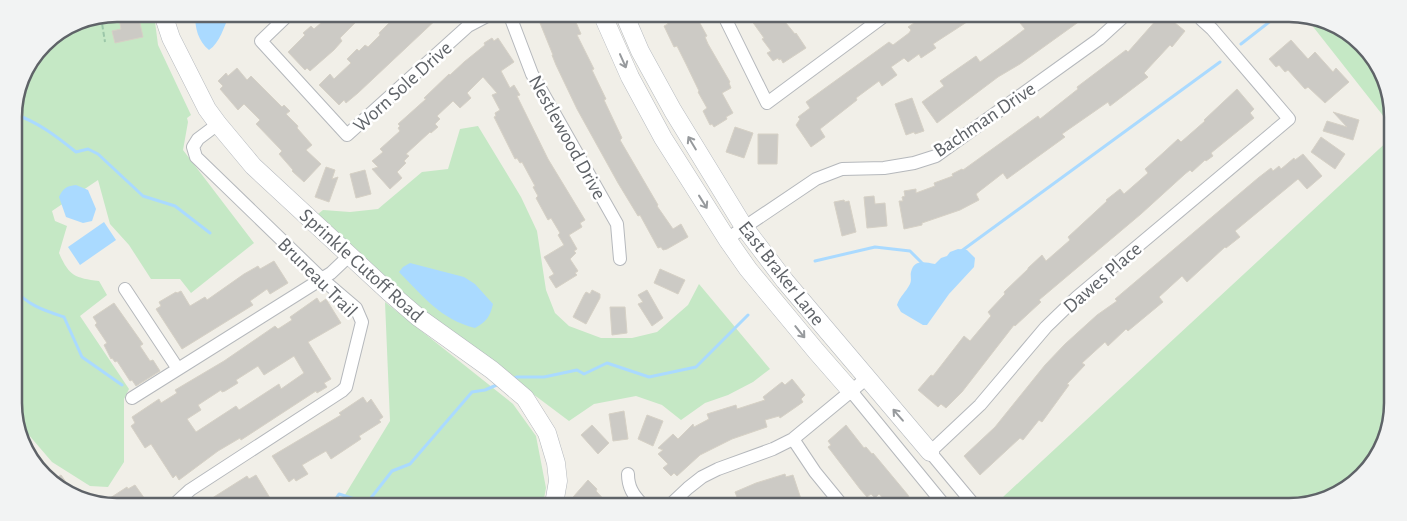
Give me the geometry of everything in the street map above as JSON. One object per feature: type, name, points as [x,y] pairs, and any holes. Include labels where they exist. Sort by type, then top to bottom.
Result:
[{"type":"street","points":[[727,22],[767,103],[874,22]]},
{"type":"street","name":"Bachman Drive","points":[[727,239],[816,179],[842,169],[884,168],[914,163],[936,156],[1099,39],[1117,22]]},
{"type":"street","name":"Dawes Place","points":[[930,452],[980,406],[1046,327],[1077,297],[1289,119],[1204,22]]},
{"type":"street","name":"Sprinkle Cutoff Road","points":[[167,23],[171,38],[207,109],[253,166],[349,256],[418,317],[492,370],[525,398],[547,433],[556,463],[558,481],[555,498]]},
{"type":"street","name":"Worn Sole Drive","points":[[279,23],[261,41],[347,135],[468,26],[474,23]]},
{"type":"street","name":"Nestlewood Drive","points":[[513,23],[532,74],[617,224],[620,259]]},
{"type":"street","name":"East Braker Lane","points":[[606,23],[630,77],[663,138],[727,239],[748,269],[938,498]]},
{"type":"street","name":"East Braker Lane","points":[[628,23],[640,51],[673,112],[744,227],[785,281],[968,498]]},
{"type":"street","name":"Bruneau Trail","points":[[181,498],[190,490],[342,391],[346,387],[362,322],[356,308],[322,279],[196,157],[194,147],[198,139],[218,124]]},
{"type":"street","points":[[132,398],[322,279],[349,256]]},
{"type":"street","points":[[125,289],[178,369]]},
{"type":"street","points":[[677,498],[702,477],[734,462],[773,449],[793,439],[867,378]]},
{"type":"street","points":[[793,439],[836,498]]},
{"type":"street","points":[[628,474],[630,490],[635,498]]},
{"type":"path","points":[[102,24],[105,42]]},
{"type":"green space","points":[[155,23],[158,45],[191,115],[187,118],[183,150],[254,243],[191,293],[180,279],[151,279],[129,245],[110,224],[98,180],[52,211],[55,221],[67,226],[59,253],[66,267],[78,277],[99,281],[107,295],[80,316],[129,389],[124,399],[124,462],[108,487],[90,486],[52,462],[28,434],[24,422],[22,403],[23,105],[32,76],[42,60],[50,50],[70,35],[99,24]]},
{"type":"green space","points":[[1312,26],[1337,35],[1357,50],[1365,60],[1377,81],[1384,105],[1384,117]]},
{"type":"green space","points":[[478,126],[521,197],[537,231],[546,290],[555,313],[569,326],[601,338],[632,338],[657,332],[688,305],[699,284],[770,369],[753,382],[728,395],[705,403],[681,420],[662,405],[636,396],[594,404],[569,421],[426,314],[318,214],[323,210],[350,212],[378,209],[422,172],[448,169],[460,129]]},
{"type":"green space","points":[[1384,144],[1384,416],[1375,445],[1361,466],[1352,475],[1331,489],[1308,497],[1296,498],[1002,498]]},
{"type":"green space","points":[[385,302],[513,404],[536,436],[546,488],[544,498],[343,498],[390,421]]},
{"type":"water","points":[[226,23],[219,39],[209,50],[202,43],[196,24]]},
{"type":"water","points":[[76,185],[88,190],[96,209],[92,221],[83,223],[66,217],[59,197],[66,188]]},
{"type":"water","points":[[104,222],[116,240],[80,265],[68,247]]},
{"type":"water","points":[[958,249],[967,250],[975,258],[974,267],[949,294],[927,325],[923,325],[901,312],[897,305],[910,284],[912,268],[920,262],[935,264],[950,252]]},
{"type":"water","points":[[410,263],[464,277],[475,284],[493,304],[487,319],[475,328],[442,313],[399,272]]},
{"type":"building","points":[[753,22],[785,22],[796,33],[806,48],[783,63],[778,58],[773,61],[767,53],[771,51],[762,39],[764,38]]},
{"type":"building","points":[[915,22],[966,22],[933,44],[936,48],[921,58],[919,54],[908,62],[904,58],[891,67],[897,75],[882,86],[879,81],[856,98],[857,100],[820,129],[825,137],[811,147],[796,125],[800,119],[798,117],[810,108],[806,102],[889,42],[893,45],[909,33],[911,30],[908,27]]},
{"type":"building","points":[[1078,22],[1020,64],[998,77],[937,123],[922,102],[944,86],[940,81],[976,56],[980,62],[1025,29],[1020,23]]},
{"type":"building","points":[[1154,22],[1174,22],[1185,31],[1172,47],[1170,45],[1144,73],[1148,77],[1110,106],[1108,102],[1062,134],[1065,137],[1007,179],[1003,173],[976,194],[979,200],[960,210],[922,223],[922,225],[904,229],[899,201],[903,201],[904,191],[916,189],[916,193],[935,186],[934,183],[963,170],[1038,116],[1040,119],[1078,89],[1077,87],[1126,50],[1128,52]]},
{"type":"building","points":[[120,23],[140,23],[143,37],[115,43],[112,31],[121,29]]},
{"type":"building","points":[[321,23],[355,23],[340,38],[342,41],[334,50],[310,71],[307,68],[305,70],[288,52],[305,35],[303,33],[311,26],[314,29]]},
{"type":"building","points":[[389,23],[433,23],[358,93],[346,103],[344,100],[339,105],[319,85],[330,74],[334,79],[351,63],[347,59],[357,49],[359,51],[365,45],[368,47],[380,35],[379,33]]},
{"type":"building","points":[[540,23],[576,23],[581,34],[577,35],[594,69],[592,70],[606,99],[604,100],[622,138],[620,140],[657,206],[673,229],[681,224],[688,237],[667,249],[658,248],[640,215],[638,216],[618,183],[577,109]]},
{"type":"building","points":[[667,23],[700,23],[707,36],[705,37],[708,44],[730,82],[731,88],[722,93],[733,113],[714,127],[712,124],[710,125],[703,111],[707,108],[686,64],[677,46],[674,47],[664,26],[668,24]]},
{"type":"building","points":[[492,38],[494,41],[498,38],[514,62],[501,71],[510,88],[514,85],[520,95],[517,96],[548,159],[585,220],[580,223],[582,227],[569,235],[577,249],[570,259],[578,271],[575,273],[577,275],[556,288],[549,277],[554,274],[544,257],[564,245],[558,235],[560,233],[551,218],[548,220],[536,198],[538,196],[533,187],[535,186],[522,162],[520,163],[517,158],[515,159],[494,117],[496,116],[495,113],[500,110],[492,95],[497,93],[483,77],[467,93],[471,98],[460,108],[453,101],[437,116],[440,119],[435,124],[438,127],[406,154],[409,156],[404,161],[406,163],[397,172],[402,178],[390,189],[372,169],[378,167],[372,161],[383,152],[380,149],[400,131],[398,124],[426,99],[424,98],[449,74]]},
{"type":"building","points":[[1291,40],[1308,59],[1315,52],[1333,72],[1336,68],[1349,82],[1325,103],[1308,87],[1305,89],[1288,70],[1285,72],[1279,65],[1276,67],[1269,59]]},
{"type":"building","points":[[237,68],[247,80],[251,76],[282,107],[284,105],[290,111],[286,114],[312,145],[306,150],[321,164],[304,182],[292,171],[279,154],[282,151],[256,124],[260,120],[244,104],[238,110],[220,89],[223,86],[218,81],[226,73],[228,76]]},
{"type":"building","points":[[1237,89],[1254,109],[1250,113],[1254,118],[1211,153],[1213,156],[1205,160],[1192,172],[1190,170],[1185,174],[1141,214],[1039,300],[1041,302],[1014,325],[962,392],[946,408],[941,404],[938,407],[918,390],[931,375],[933,376],[964,336],[970,341],[991,316],[988,312],[1005,294],[1004,292],[1028,268],[1042,255],[1046,261],[1070,240],[1068,237],[1106,200],[1120,189],[1124,194],[1148,173],[1145,169],[1178,139],[1181,142]]},
{"type":"building","points":[[912,98],[924,131],[906,135],[895,104]]},
{"type":"building","points":[[1333,112],[1359,120],[1353,140],[1323,131],[1327,121],[1347,127]]},
{"type":"building","points":[[735,127],[753,133],[744,158],[726,152]]},
{"type":"building","points":[[758,134],[778,134],[777,164],[758,164]]},
{"type":"building","points":[[1321,137],[1345,154],[1335,169],[1311,152]]},
{"type":"building","points":[[1303,154],[1322,176],[1307,189],[1298,179],[1235,231],[1240,237],[1225,247],[1187,282],[1182,276],[1159,297],[1163,302],[1128,331],[1126,329],[1108,346],[1105,342],[1082,363],[1085,365],[1067,384],[1069,385],[1042,422],[1039,420],[1023,440],[1020,438],[980,475],[964,456],[995,427],[1045,365],[1065,344],[1097,315],[1117,301],[1115,299],[1258,178],[1271,168],[1273,171],[1279,166],[1281,169],[1294,158],[1295,160]]},
{"type":"building","points":[[326,167],[335,170],[332,179],[338,177],[329,202],[315,197]]},
{"type":"building","points":[[365,170],[371,194],[356,198],[350,174]]},
{"type":"building","points":[[874,196],[875,204],[885,203],[887,226],[867,228],[864,197]]},
{"type":"building","points":[[844,200],[845,202],[849,201],[856,232],[842,236],[834,202]]},
{"type":"building","points":[[274,261],[288,283],[270,294],[267,289],[250,301],[253,305],[182,349],[156,309],[161,306],[159,302],[181,291],[190,306],[205,297],[207,300],[244,274],[258,266],[260,269]]},
{"type":"building","points":[[660,269],[685,280],[678,294],[654,283]]},
{"type":"building","points":[[592,290],[600,294],[600,298],[586,324],[573,317],[586,292],[590,294]]},
{"type":"building","points":[[647,290],[663,318],[652,326],[638,304],[643,302],[638,295]]},
{"type":"building","points":[[317,298],[320,303],[326,299],[341,323],[308,342],[331,379],[324,383],[327,387],[317,393],[316,391],[241,440],[240,438],[218,451],[179,480],[176,475],[173,478],[151,444],[145,448],[131,426],[135,423],[132,417],[159,399],[161,403],[177,393],[175,390],[224,361],[275,326],[278,329],[292,320],[290,317]],"holes":[[[294,356],[304,373],[281,389],[279,384],[239,410],[236,406],[196,432],[187,419],[201,410],[198,405],[221,390],[222,392],[225,391],[238,383],[236,380],[258,366],[264,375]]]},
{"type":"building","points":[[114,303],[143,344],[140,346],[150,361],[153,360],[160,371],[136,386],[132,380],[130,381],[117,361],[115,362],[111,359],[104,345],[107,343],[95,325],[97,323],[93,317]]},
{"type":"building","points":[[610,307],[625,307],[627,333],[612,335]]},
{"type":"building","points":[[792,379],[805,395],[801,399],[803,402],[796,407],[780,418],[779,416],[765,420],[767,427],[732,439],[700,455],[677,476],[674,473],[671,476],[663,468],[668,464],[658,454],[663,450],[658,448],[673,434],[678,439],[693,424],[694,427],[709,419],[707,414],[736,405],[737,409],[765,400],[763,397],[782,382],[785,385]]},
{"type":"building","points":[[363,397],[367,403],[371,399],[383,417],[379,420],[381,422],[359,436],[361,439],[331,459],[326,451],[302,465],[308,474],[296,481],[294,478],[289,482],[272,456],[341,415],[339,413]]},
{"type":"building","points":[[624,411],[628,439],[613,441],[609,414]]},
{"type":"building","points":[[647,415],[663,421],[653,446],[638,439]]},
{"type":"building","points":[[592,425],[609,443],[598,454],[581,435]]},
{"type":"building","points":[[846,425],[864,448],[866,447],[873,453],[910,498],[883,498],[879,494],[875,498],[871,494],[867,497],[828,447],[831,445],[828,441]]},
{"type":"building","points":[[785,474],[786,477],[793,475],[801,498],[737,498],[735,492]]},
{"type":"building","points":[[61,475],[67,483],[65,482],[58,477]]},
{"type":"building","points":[[256,475],[270,498],[212,498],[247,476],[249,479]]},
{"type":"building","points":[[588,480],[602,498],[572,498]]},
{"type":"building","points":[[135,485],[144,498],[110,498],[127,487],[128,489]]},
{"type":"waterway","points":[[1241,44],[1269,22]]},
{"type":"waterway","points":[[960,252],[1220,62]]},
{"type":"waterway","points":[[23,117],[39,125],[76,152],[88,149],[98,154],[143,196],[175,206],[210,233]]},
{"type":"waterway","points":[[815,261],[875,247],[910,251],[924,265]]},
{"type":"waterway","points":[[22,297],[43,310],[64,317],[82,357],[122,385]]},
{"type":"waterway","points":[[512,379],[517,377],[544,377],[577,370],[584,374],[607,363],[649,377],[696,367],[748,315]]},
{"type":"waterway","points":[[371,498],[392,471],[410,464],[472,392],[485,390],[499,384]]},
{"type":"waterway","points":[[336,498],[339,494],[351,498]]}]
